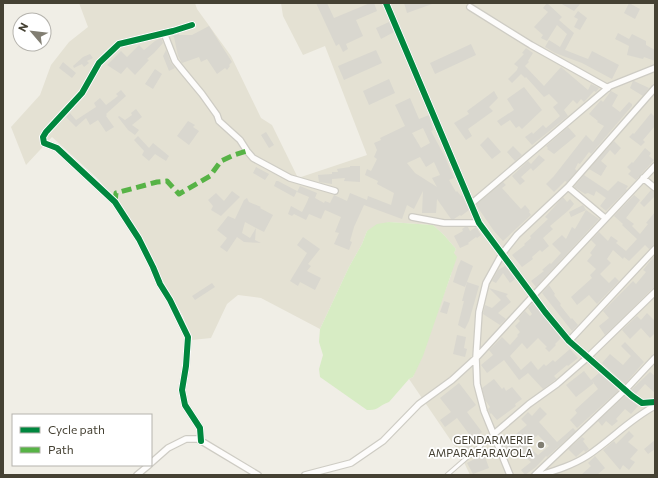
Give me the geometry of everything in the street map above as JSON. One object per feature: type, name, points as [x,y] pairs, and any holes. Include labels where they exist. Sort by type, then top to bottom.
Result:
[{"type":"street","points":[[386,3],[479,223],[533,296],[569,341],[642,403],[655,402]]},
{"type":"street","points":[[470,7],[531,45],[608,88]]},
{"type":"street","points":[[192,25],[119,44],[99,63],[82,93],[43,137],[44,143],[58,148],[115,202],[139,239],[160,284],[170,300],[188,337],[186,366],[182,390],[185,405],[200,428],[201,441]]},
{"type":"street","points":[[164,33],[176,61],[183,71],[217,114],[219,121],[240,140],[253,158],[290,178],[335,192]]},
{"type":"street","points":[[471,204],[608,88],[637,74],[655,68]]},
{"type":"street","points":[[510,475],[484,411],[477,384],[476,358],[479,312],[486,283],[502,254],[517,235],[568,187],[655,88]]},
{"type":"street","points":[[305,475],[351,463],[383,441],[419,404],[452,380],[476,358],[655,166]]},
{"type":"street","points":[[643,178],[655,188]]},
{"type":"street","points":[[568,187],[605,218]]},
{"type":"street","points":[[412,217],[444,223],[479,223]]},
{"type":"street","points":[[569,341],[655,249]]},
{"type":"street","points":[[494,434],[529,404],[557,384],[588,357],[655,292]]},
{"type":"street","points":[[535,475],[625,390],[655,358]]},
{"type":"street","points":[[541,475],[560,469],[587,456],[640,414],[655,406]]},
{"type":"street","points":[[152,462],[168,448],[186,439],[198,438],[258,475]]},
{"type":"street","points":[[137,475],[148,466]]},
{"type":"lane","points":[[447,475],[494,434]]},
{"type":"shaded area","points":[[79,3],[195,3],[197,9],[231,56],[261,118],[272,125],[298,178],[367,155],[325,46],[303,55],[283,16],[281,3],[655,3],[655,475],[470,475],[460,454],[409,379],[413,377],[451,275],[454,253],[456,249],[433,225],[389,222],[367,231],[320,329],[261,298],[238,295],[227,304],[211,338],[192,340],[183,316],[135,226],[98,179],[52,137],[26,165],[11,127],[40,95],[51,65],[69,42],[88,27]]},
{"type":"green space","points":[[389,222],[433,225],[456,249],[454,253],[457,257],[423,356],[413,377],[409,379],[389,402],[377,409],[367,410],[320,377],[319,369],[323,355],[319,342],[320,329],[367,231],[377,224]]},
{"type":"building","points":[[316,3],[327,3],[334,18],[370,3],[374,3],[377,11],[356,20],[363,36],[346,44],[348,49],[343,52],[339,44],[336,46]]},
{"type":"building","points":[[404,3],[432,3],[432,4],[407,13]]},
{"type":"building","points":[[547,3],[562,17],[559,20],[574,33],[565,50],[588,59],[592,51],[619,65],[612,79],[582,63],[555,53],[545,47],[549,40],[560,47],[567,34],[557,25],[547,41],[541,38],[543,35],[534,27],[548,12],[543,8]]},
{"type":"building","points":[[560,3],[581,3],[574,11]]},
{"type":"building","points":[[629,3],[640,9],[635,19],[624,13]]},
{"type":"building","points":[[578,11],[587,18],[580,30],[574,27],[578,19],[574,17]]},
{"type":"building","points":[[389,22],[394,32],[381,39],[376,28]]},
{"type":"building","points":[[209,26],[232,62],[227,70],[225,68],[217,74],[207,59],[201,62],[199,57],[182,63],[178,56],[174,37],[172,36],[179,34],[192,35]]},
{"type":"building","points":[[618,33],[629,39],[632,34],[646,41],[646,45],[655,50],[655,61],[644,57],[643,59],[627,55],[629,46],[615,39]]},
{"type":"building","points":[[161,38],[163,43],[147,59],[149,60],[135,75],[127,67],[121,74],[107,65],[121,51],[127,57],[139,45],[144,50]]},
{"type":"building","points":[[471,44],[476,55],[435,74],[430,63]]},
{"type":"building","points":[[526,48],[533,53],[528,61],[529,62],[525,66],[544,86],[561,67],[588,90],[591,84],[599,88],[596,92],[594,91],[584,102],[581,99],[577,104],[573,100],[564,110],[568,116],[532,145],[525,137],[532,132],[533,134],[543,125],[546,128],[560,116],[553,107],[558,103],[549,94],[544,97],[526,77],[525,78],[521,74],[512,83],[508,79],[517,70],[518,67],[514,64],[524,54],[522,53]]},
{"type":"building","points":[[166,50],[171,63],[175,68],[169,71],[163,56]]},
{"type":"building","points":[[376,50],[382,63],[344,80],[338,66]]},
{"type":"building","points":[[90,54],[93,58],[87,61],[89,63],[84,67],[82,64],[74,68],[73,66],[83,57]]},
{"type":"building","points":[[63,62],[76,73],[72,78],[59,68]]},
{"type":"building","points":[[155,69],[162,74],[153,89],[145,84]]},
{"type":"building","points":[[389,79],[395,93],[369,105],[363,91]]},
{"type":"building","points":[[633,81],[649,88],[643,96],[630,88]]},
{"type":"building","points":[[524,87],[542,110],[522,129],[519,126],[516,128],[510,120],[501,126],[497,121],[514,110],[507,99]]},
{"type":"building","points":[[121,90],[126,96],[106,114],[114,127],[106,132],[98,120],[90,125],[86,118],[76,127],[66,117],[70,113],[76,120],[96,107],[94,103],[100,98],[106,105],[118,96],[116,94]]},
{"type":"building","points":[[494,91],[498,98],[489,107],[493,111],[468,129],[472,136],[466,140],[454,123],[469,114],[467,111]]},
{"type":"building","points":[[611,91],[618,95],[612,106],[620,112],[629,102],[632,106],[591,154],[589,152],[580,164],[578,163],[575,169],[577,171],[567,182],[565,181],[554,192],[546,184],[586,135],[593,142],[604,126],[597,122],[598,121],[589,114],[601,100],[603,102]]},
{"type":"building","points":[[410,98],[419,119],[429,115],[433,130],[431,131],[454,178],[449,180],[456,192],[457,191],[461,196],[462,195],[469,210],[461,216],[460,215],[454,219],[451,219],[437,199],[436,213],[422,213],[423,191],[414,209],[407,205],[402,219],[364,205],[354,227],[350,241],[352,242],[349,250],[334,244],[339,233],[335,232],[341,217],[325,210],[321,219],[309,214],[306,220],[294,214],[292,216],[288,214],[291,206],[302,212],[307,202],[309,197],[297,192],[300,186],[317,193],[315,198],[324,203],[325,201],[330,203],[334,195],[347,201],[350,193],[367,200],[368,196],[391,205],[394,193],[377,184],[378,181],[365,175],[367,169],[371,171],[377,159],[374,157],[377,150],[374,143],[381,140],[380,138],[405,126],[395,105]],"holes":[[[423,128],[430,143],[421,148],[412,133]],[[420,157],[426,167],[434,162],[440,175],[432,178],[437,187],[415,173],[407,163]]]},
{"type":"building","points":[[136,109],[142,117],[132,125],[139,130],[135,135],[128,130],[118,117],[119,116],[125,120],[132,115],[131,113]]},
{"type":"building","points":[[651,113],[655,117],[655,126],[643,140],[645,142],[641,146],[629,137],[633,133],[634,134]]},
{"type":"building","points":[[188,121],[195,125],[193,127],[199,131],[189,145],[177,136]]},
{"type":"building","points":[[568,127],[576,136],[554,154],[547,149],[548,148],[546,146]]},
{"type":"building","points":[[266,132],[274,145],[269,148],[261,135]]},
{"type":"building","points":[[138,136],[149,148],[153,143],[169,156],[166,161],[155,154],[149,161],[142,155],[144,151],[134,140]]},
{"type":"building","points":[[488,137],[501,152],[492,159],[480,145]]},
{"type":"building","points":[[614,141],[621,148],[615,155],[610,150],[601,161],[607,166],[601,176],[589,169]]},
{"type":"building","points":[[513,146],[522,155],[515,161],[507,152]]},
{"type":"building","points":[[645,148],[651,153],[649,156],[654,160],[636,180],[628,174],[631,171],[627,167],[632,162],[633,163]]},
{"type":"building","points":[[539,155],[545,160],[533,171],[531,168],[521,177],[525,181],[520,185],[512,176],[528,161],[531,164]]},
{"type":"building","points":[[350,166],[360,166],[360,182],[344,181],[345,178],[332,179],[332,184],[319,182],[318,175],[332,174],[332,172],[338,172],[337,169]]},
{"type":"building","points":[[256,167],[269,174],[265,180],[253,173]]},
{"type":"building","points":[[584,175],[608,191],[618,181],[628,186],[626,189],[627,190],[606,211],[600,206],[606,198],[596,191],[594,196],[588,193],[585,194],[574,187]]},
{"type":"building","points":[[276,181],[297,191],[294,197],[274,186]]},
{"type":"building","points":[[503,182],[506,185],[502,188],[521,209],[525,205],[530,211],[529,212],[531,215],[503,241],[494,231],[476,205]]},
{"type":"building","points":[[651,190],[655,193],[655,196],[644,207],[640,203]]},
{"type":"building","points":[[232,191],[240,197],[221,216],[211,210],[213,206],[208,200],[216,193],[224,201]]},
{"type":"building","points":[[634,195],[640,200],[626,218],[634,224],[632,226],[640,234],[648,224],[646,223],[655,212],[655,245],[649,249],[645,245],[629,261],[624,257],[623,259],[613,250],[607,259],[611,263],[600,274],[609,283],[615,277],[619,281],[597,304],[589,295],[577,305],[571,297],[592,278],[590,275],[596,269],[587,261],[592,255],[590,253],[596,245],[591,240],[599,232],[608,241],[611,236],[618,241],[616,243],[626,251],[637,239],[614,216]]},
{"type":"building","points":[[563,197],[567,202],[570,199],[574,204],[550,226],[553,229],[543,238],[549,246],[542,252],[540,250],[532,257],[533,259],[522,267],[512,255],[525,245],[524,244],[531,238],[530,236],[548,219],[545,217]]},
{"type":"building","points":[[247,198],[249,202],[261,207],[260,208],[273,215],[264,232],[256,228],[255,240],[261,243],[244,242],[237,237],[227,252],[220,247],[227,238],[217,230],[228,216],[235,219],[244,200]],"holes":[[[245,222],[256,228],[250,238],[242,233]]]},
{"type":"building","points":[[583,205],[586,210],[571,217],[569,212]]},
{"type":"building","points":[[586,210],[599,219],[536,287],[531,281],[544,271],[542,270],[550,263],[551,264],[561,253],[552,244],[562,235],[566,239],[572,227],[575,229]]},
{"type":"building","points":[[468,227],[470,231],[476,227],[481,235],[468,243],[469,244],[460,248],[454,236],[463,231],[462,229]]},
{"type":"building","points":[[303,237],[320,249],[308,264],[311,266],[307,271],[321,278],[315,290],[300,282],[298,286],[290,281],[307,253],[297,245]]},
{"type":"building","points":[[655,255],[655,288],[652,289],[605,335],[599,326],[609,318],[603,311],[633,281],[636,284],[646,272],[643,270]]},
{"type":"building","points":[[461,260],[473,266],[465,287],[453,282]]},
{"type":"building","points":[[505,266],[515,279],[510,283],[503,273],[496,283],[492,281],[498,270]]},
{"type":"building","points":[[467,282],[479,286],[469,321],[465,329],[458,325]]},
{"type":"building","points":[[212,283],[215,287],[195,300],[192,296]]},
{"type":"building","points":[[549,285],[561,304],[560,305],[578,325],[572,331],[542,293]]},
{"type":"building","points":[[489,288],[508,294],[506,296],[511,302],[498,313],[506,319],[500,325],[483,314],[485,305],[492,308],[501,300]]},
{"type":"building","points":[[444,301],[450,303],[447,314],[440,312]]},
{"type":"building","points":[[533,303],[561,338],[549,352],[545,348],[547,347],[538,338],[527,349],[522,343],[510,356],[521,370],[531,361],[538,370],[544,364],[546,366],[553,360],[555,362],[570,349],[578,358],[554,376],[557,379],[543,389],[528,373],[519,380],[504,360],[487,373],[481,365],[493,355],[489,350],[502,337],[510,345],[518,336],[517,335],[520,332],[515,326],[520,321],[518,319],[525,311],[530,316],[532,314],[528,308]]},
{"type":"building","points":[[647,313],[655,321],[655,333],[650,338],[641,328],[630,339],[622,330],[637,316],[641,320]]},
{"type":"building","points":[[457,335],[466,337],[464,348],[467,349],[465,357],[453,354]]},
{"type":"building","points":[[625,342],[644,362],[625,384],[602,363],[610,354],[623,365],[631,356],[621,346]]},
{"type":"building","points":[[584,371],[591,380],[599,373],[619,390],[577,428],[570,420],[577,413],[575,410],[598,389],[594,383],[576,397],[566,385]]},
{"type":"building","points":[[650,372],[655,376],[655,393],[645,384],[636,394],[631,390]]},
{"type":"building","points":[[494,379],[502,389],[504,387],[506,391],[512,387],[522,399],[515,404],[516,406],[497,420],[491,413],[490,414],[488,409],[490,407],[485,400],[482,388]]},
{"type":"building","points":[[459,383],[476,405],[467,412],[482,432],[469,442],[472,446],[467,450],[460,442],[469,434],[457,418],[445,427],[440,420],[451,412],[440,398]]},
{"type":"building","points":[[625,396],[638,406],[631,414],[625,409],[616,419],[618,421],[612,426],[606,421],[602,426],[598,421]]},
{"type":"building","points":[[540,407],[547,414],[539,422],[557,442],[573,428],[576,431],[525,475],[521,470],[531,462],[518,451],[512,457],[503,445],[527,425],[521,419],[528,412],[532,416]],"holes":[[[538,435],[549,446],[538,455],[526,445]]]},
{"type":"building","points":[[629,431],[634,436],[628,442],[638,450],[630,459],[635,462],[629,470],[623,465],[620,470],[603,450],[614,441],[616,444]]},
{"type":"building","points":[[582,437],[585,439],[583,441],[589,449],[585,452],[584,450],[576,457],[568,449]]},
{"type":"building","points":[[655,440],[655,449],[648,454],[644,449]]},
{"type":"building","points":[[484,454],[489,468],[473,474],[467,463]]},
{"type":"building","points":[[595,456],[605,468],[597,475],[581,475],[591,466],[588,463]]},
{"type":"marked path","points":[[115,202],[116,193],[157,182],[167,181],[179,194],[210,176],[221,161],[247,151]]},
{"type":"cycle path","points":[[386,3],[479,223],[545,312],[569,341],[632,396],[642,403],[655,402]]},
{"type":"cycle path","points":[[192,25],[119,44],[99,63],[82,93],[43,137],[44,143],[57,148],[115,202],[139,239],[160,284],[170,300],[188,337],[186,366],[182,390],[185,405],[200,428],[201,441]]},
{"type":"place","name":"GENDARMERIE AMPARAFARAVOLA","points":[[541,445]]}]
